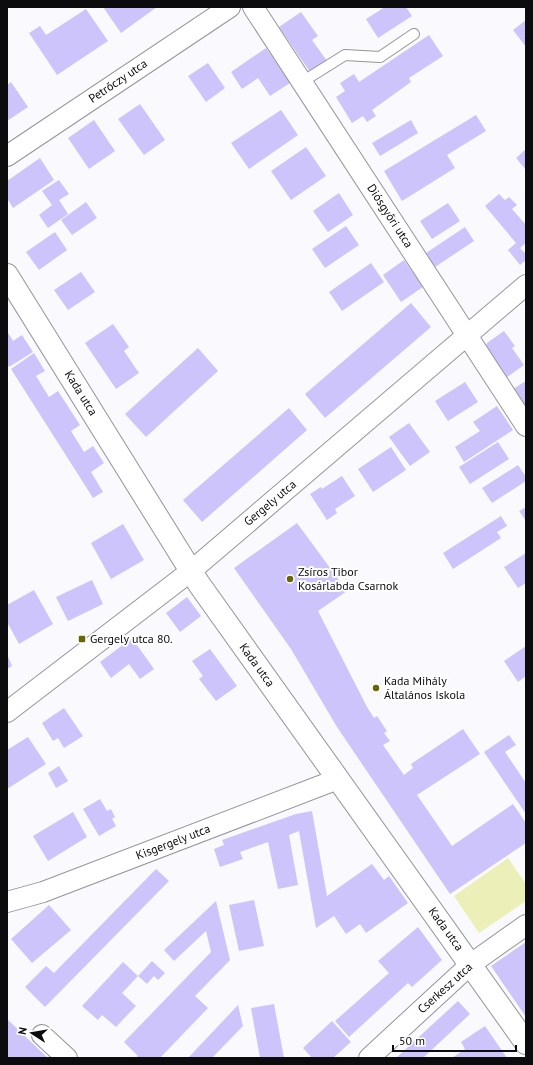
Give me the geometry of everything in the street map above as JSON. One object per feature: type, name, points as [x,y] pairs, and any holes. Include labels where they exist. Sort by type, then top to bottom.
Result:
[{"type":"street","name":"Petrőczy utca","points":[[7,156],[230,7]]},
{"type":"street","name":"Diósgyőri utca","points":[[253,7],[526,426]]},
{"type":"street","name":"Kada utca","points":[[7,274],[191,571],[526,1043]]},
{"type":"street","name":"Gergely utca","points":[[7,712],[191,571],[526,285]]},
{"type":"street","name":"Kisgergely utca","points":[[7,902],[43,892],[338,778]]},
{"type":"street","name":"Cserkesz utca","points":[[369,1058],[471,964],[526,925]]},
{"type":"street","points":[[42,1035],[67,1058]]},
{"type":"lane","points":[[302,82],[345,55],[380,57],[414,34]]},
{"type":"green space","points":[[508,858],[526,884],[526,901],[479,933],[454,896]]},
{"type":"building","points":[[103,7],[157,7],[121,33]]},
{"type":"building","points":[[385,7],[406,7],[412,16],[378,38],[366,19]]},
{"type":"building","points":[[86,9],[108,41],[57,75],[29,33],[40,26],[46,35]]},
{"type":"building","points":[[301,12],[318,36],[312,40],[327,61],[310,72],[279,27]]},
{"type":"building","points":[[526,20],[526,47],[513,30]]},
{"type":"building","points":[[429,35],[443,56],[409,78],[411,82],[372,110],[376,116],[367,122],[363,116],[352,123],[336,97],[345,91],[340,83],[354,74],[359,82]]},
{"type":"building","points":[[266,48],[290,83],[270,96],[258,78],[242,89],[231,72]]},
{"type":"building","points":[[208,63],[225,88],[206,102],[188,76]]},
{"type":"building","points":[[11,82],[28,107],[7,121],[7,85]]},
{"type":"building","points":[[140,104],[165,140],[144,155],[118,119]]},
{"type":"building","points":[[281,110],[298,135],[249,169],[231,143]]},
{"type":"building","points":[[476,115],[486,131],[447,155],[455,168],[402,201],[384,171]]},
{"type":"building","points":[[94,120],[115,151],[89,169],[68,138]]},
{"type":"building","points":[[411,120],[418,133],[380,156],[372,143]]},
{"type":"building","points":[[306,147],[326,176],[291,200],[271,171]]},
{"type":"building","points":[[526,149],[526,170],[516,158]]},
{"type":"building","points":[[40,158],[54,180],[13,208],[7,198],[7,181]]},
{"type":"building","points":[[59,180],[69,194],[59,200],[68,214],[48,228],[39,215],[52,205],[42,191]]},
{"type":"building","points":[[339,193],[353,215],[328,232],[313,211]]},
{"type":"building","points":[[499,194],[505,200],[509,197],[517,205],[512,209],[526,225],[526,243],[520,248],[526,254],[526,260],[520,265],[508,250],[516,243],[485,206]]},
{"type":"building","points":[[86,202],[97,218],[72,235],[61,220]]},
{"type":"building","points":[[448,203],[460,221],[432,239],[420,221]]},
{"type":"building","points":[[346,226],[359,245],[325,268],[312,249]]},
{"type":"building","points":[[465,227],[474,241],[435,267],[426,253]]},
{"type":"building","points":[[55,232],[67,250],[39,270],[26,252]]},
{"type":"building","points":[[404,260],[423,287],[401,302],[383,275]]},
{"type":"building","points":[[371,263],[384,282],[342,311],[329,292]]},
{"type":"building","points":[[81,272],[95,292],[68,310],[54,290]]},
{"type":"building","points":[[411,303],[431,327],[325,418],[305,394]]},
{"type":"building","points":[[113,324],[129,347],[124,351],[139,373],[116,389],[85,343]]},
{"type":"building","points":[[7,331],[13,341],[22,335],[33,352],[9,367],[7,363]]},
{"type":"building","points":[[504,331],[515,346],[512,348],[524,365],[506,378],[485,348],[487,343]]},
{"type":"building","points":[[198,348],[218,371],[146,437],[125,414]]},
{"type":"building","points":[[34,353],[45,371],[36,376],[49,397],[58,391],[80,425],[71,431],[84,452],[93,446],[104,463],[91,472],[103,492],[93,498],[11,369]]},
{"type":"building","points":[[526,381],[526,409],[513,389]]},
{"type":"building","points":[[465,382],[478,402],[448,421],[435,401]]},
{"type":"building","points":[[497,406],[513,430],[464,462],[455,447],[480,431],[473,422]]},
{"type":"building","points":[[289,408],[307,430],[202,522],[183,500]]},
{"type":"building","points":[[409,423],[430,452],[410,466],[389,437]]},
{"type":"building","points":[[498,442],[509,459],[470,484],[459,467]]},
{"type":"building","points":[[391,447],[406,470],[373,492],[358,469]]},
{"type":"building","points":[[518,465],[526,477],[526,481],[492,503],[482,488]]},
{"type":"building","points":[[342,476],[355,496],[335,509],[337,513],[327,520],[310,494],[321,487],[322,489]]},
{"type":"building","points":[[526,507],[526,521],[519,511]]},
{"type":"building","points":[[501,516],[507,526],[497,532],[501,538],[453,569],[443,553]]},
{"type":"building","points":[[297,523],[347,591],[318,611],[367,707],[374,718],[377,716],[387,731],[384,733],[390,741],[383,745],[404,775],[413,768],[411,764],[463,729],[480,754],[417,795],[452,846],[513,804],[526,823],[526,843],[450,894],[337,727],[291,649],[234,568]]},
{"type":"building","points":[[123,524],[144,560],[111,579],[91,543]]},
{"type":"building","points":[[526,553],[526,583],[518,588],[504,567]]},
{"type":"building","points":[[92,580],[103,604],[68,621],[56,597]]},
{"type":"building","points":[[34,590],[53,624],[19,644],[7,622],[7,605]]},
{"type":"building","points":[[187,597],[201,616],[180,632],[166,613]]},
{"type":"building","points":[[132,638],[154,669],[140,679],[129,664],[111,678],[100,662]]},
{"type":"building","points":[[526,646],[526,676],[518,682],[504,661]]},
{"type":"building","points":[[210,649],[237,686],[216,701],[199,679],[203,676],[192,661]]},
{"type":"building","points":[[7,654],[12,666],[7,669]]},
{"type":"building","points":[[64,708],[83,736],[64,748],[58,738],[53,741],[42,723]]},
{"type":"building","points":[[509,735],[516,745],[505,752],[526,783],[526,814],[484,752]]},
{"type":"building","points":[[28,737],[46,764],[7,789],[7,750]]},
{"type":"building","points":[[59,766],[68,781],[56,788],[48,773]]},
{"type":"building","points":[[100,799],[107,811],[111,809],[115,817],[112,819],[116,826],[99,836],[83,809]]},
{"type":"building","points":[[312,811],[327,896],[372,864],[384,880],[389,876],[408,903],[366,933],[360,924],[346,934],[334,916],[316,928],[299,831],[289,835],[298,885],[278,889],[268,842],[240,852],[243,859],[220,867],[214,849],[224,845],[222,840],[296,814]]},
{"type":"building","points":[[73,812],[87,837],[48,861],[33,836]]},
{"type":"building","points":[[156,869],[169,881],[45,1007],[25,987],[46,966],[54,973]]},
{"type":"building","points":[[254,900],[264,946],[239,951],[229,905]]},
{"type":"building","points":[[216,901],[230,960],[195,996],[208,1008],[160,1058],[135,1058],[138,1056],[124,1042],[211,952],[206,931],[174,961],[164,950]]},
{"type":"building","points":[[49,905],[71,930],[32,963],[11,939]]},
{"type":"building","points":[[418,927],[442,960],[412,987],[408,983],[349,1037],[335,1021],[389,973],[378,961]]},
{"type":"building","points":[[526,942],[526,1017],[491,966]]},
{"type":"building","points":[[152,961],[165,973],[158,980],[154,976],[147,984],[138,976]]},
{"type":"building","points":[[123,962],[138,976],[122,993],[136,1006],[116,1027],[102,1015],[98,1020],[82,1006]]},
{"type":"building","points":[[458,1001],[470,1014],[423,1058],[396,1058]]},
{"type":"building","points":[[274,1004],[284,1058],[260,1058],[251,1008]]},
{"type":"building","points":[[238,1005],[243,1026],[212,1058],[188,1058]]},
{"type":"building","points":[[7,1019],[48,1058],[7,1058]]},
{"type":"building","points":[[332,1021],[351,1042],[333,1058],[312,1058],[303,1048]]},
{"type":"building","points":[[485,1026],[507,1058],[452,1058],[465,1049],[461,1042]]},
{"type":"place","name":"Zsíros Tibor Kosárlabda Csarnok","points":[[290,579]]},
{"type":"place","name":"Gergely utca 80.","points":[[82,639]]},
{"type":"place","name":"Kada Mihály Általános Iskola","points":[[376,688]]}]
